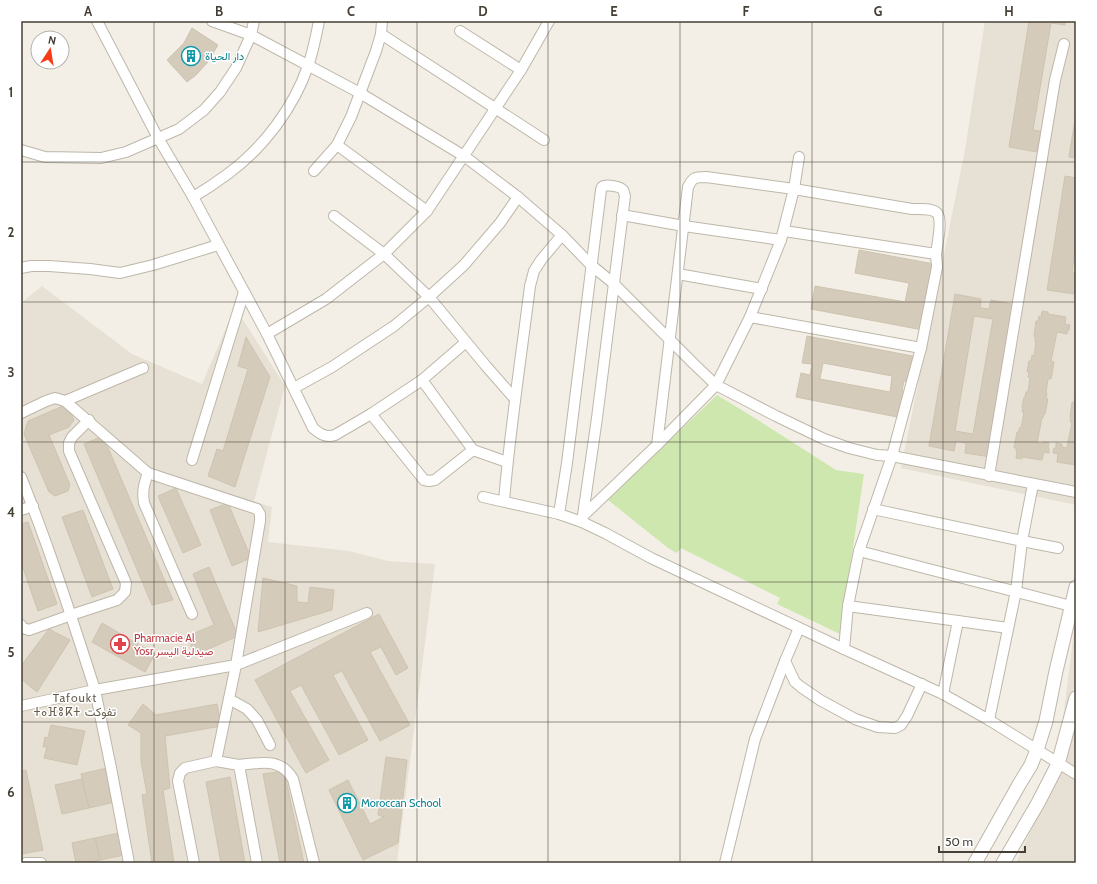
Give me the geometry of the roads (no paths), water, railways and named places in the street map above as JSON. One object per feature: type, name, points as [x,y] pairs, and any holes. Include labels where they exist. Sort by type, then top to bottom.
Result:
[{"type":"street","points":[[97,21],[158,138],[193,197],[267,334],[313,428],[320,434],[330,437],[335,435],[371,414],[422,380],[466,342]]},
{"type":"street","points":[[212,21],[251,35],[360,93],[464,156],[518,197],[562,235],[591,264],[614,282],[716,385],[824,439],[849,448],[877,455],[892,456],[1076,492]]},
{"type":"street","points":[[21,150],[45,157],[101,158],[126,152],[179,129],[204,110],[220,92],[236,68],[251,35],[254,21]]},
{"type":"street","points":[[193,197],[230,173],[261,145],[290,106],[308,66],[319,21]]},
{"type":"street","points":[[314,171],[337,145],[351,117],[376,51],[381,34],[382,21]]},
{"type":"street","points":[[267,334],[326,299],[384,254],[427,211],[521,70],[549,21]]},
{"type":"street","points":[[460,31],[521,70]]},
{"type":"street","points":[[381,34],[544,140]]},
{"type":"street","points":[[989,476],[1055,80],[1064,44]]},
{"type":"street","points":[[337,145],[427,211]]},
{"type":"street","points":[[583,518],[716,385],[750,317],[782,235],[794,190],[799,157]]},
{"type":"street","points":[[657,445],[688,188],[692,180],[697,177],[706,177],[912,209],[929,210],[935,212],[939,216],[940,223],[936,254],[937,267],[921,348],[892,456],[859,551],[848,606],[844,649]]},
{"type":"street","points":[[559,514],[602,187],[618,187],[622,188],[625,196],[583,518]]},
{"type":"street","points":[[294,388],[332,367],[394,326],[464,265],[500,223],[518,197]]},
{"type":"street","points":[[622,215],[684,226],[782,235],[936,254]]},
{"type":"street","points":[[334,216],[384,254],[428,297],[515,398]]},
{"type":"street","points":[[504,501],[507,462],[530,286],[534,271],[541,260],[562,235]]},
{"type":"street","points":[[21,268],[31,266],[56,267],[120,273],[153,265],[218,245]]},
{"type":"street","points":[[678,274],[762,289]]},
{"type":"street","points":[[192,460],[244,292]]},
{"type":"street","points":[[750,317],[921,348]]},
{"type":"street","points":[[65,401],[143,368]]},
{"type":"street","points":[[422,380],[473,450],[507,462]]},
{"type":"street","points":[[21,413],[55,398],[65,401],[89,420],[148,473],[257,509],[260,514],[236,665],[216,761]]},
{"type":"street","points":[[371,414],[424,480],[436,480],[473,450]]},
{"type":"street","points":[[21,625],[23,628],[29,630],[117,600],[125,592],[126,583],[69,451],[69,443],[72,437],[89,420]]},
{"type":"street","points":[[148,473],[143,488],[144,503],[192,614]]},
{"type":"street","points":[[21,477],[33,506],[71,615],[95,690],[129,863]]},
{"type":"street","points":[[989,720],[1016,591],[1022,541],[1033,484]]},
{"type":"street","points":[[483,497],[583,518],[605,533],[651,558],[943,694],[989,720],[1076,774]]},
{"type":"street","points":[[21,510],[33,506]]},
{"type":"street","points":[[873,509],[1058,548]]},
{"type":"street","points":[[859,551],[1072,606]]},
{"type":"street","points":[[975,863],[1031,765],[1037,750],[1046,721],[1076,587]]},
{"type":"street","points":[[848,606],[1008,628]]},
{"type":"street","points":[[21,706],[95,690],[236,665],[367,613]]},
{"type":"street","points":[[943,694],[958,621]]},
{"type":"street","points":[[725,863],[755,739],[799,628]]},
{"type":"street","points":[[785,661],[795,682],[801,687],[820,700],[849,716],[878,727],[895,728],[901,725],[907,716],[922,684]]},
{"type":"street","points":[[229,699],[247,709],[257,720],[270,745]]},
{"type":"street","points":[[1003,863],[1038,803],[1058,764],[1075,704]]},
{"type":"street","points":[[194,863],[178,781],[180,772],[185,768],[216,761],[239,765],[264,763],[278,764],[289,771],[293,779],[314,863]]},
{"type":"street","points":[[239,765],[257,863]]},
{"type":"street","points":[[26,863],[41,863]]},
{"type":"place","name":"دار الحياة","points":[[191,56]]},
{"type":"place","name":"Pharmacie Al Yosr صيدلية اليسر","points":[[120,644]]},
{"type":"place","name":"Moroccan School","points":[[347,803]]},
{"type":"district","name":"Tafoukt ⵜⴰⴼⵓⴽⵜ تفوكت","points":[[75,705]]}]
